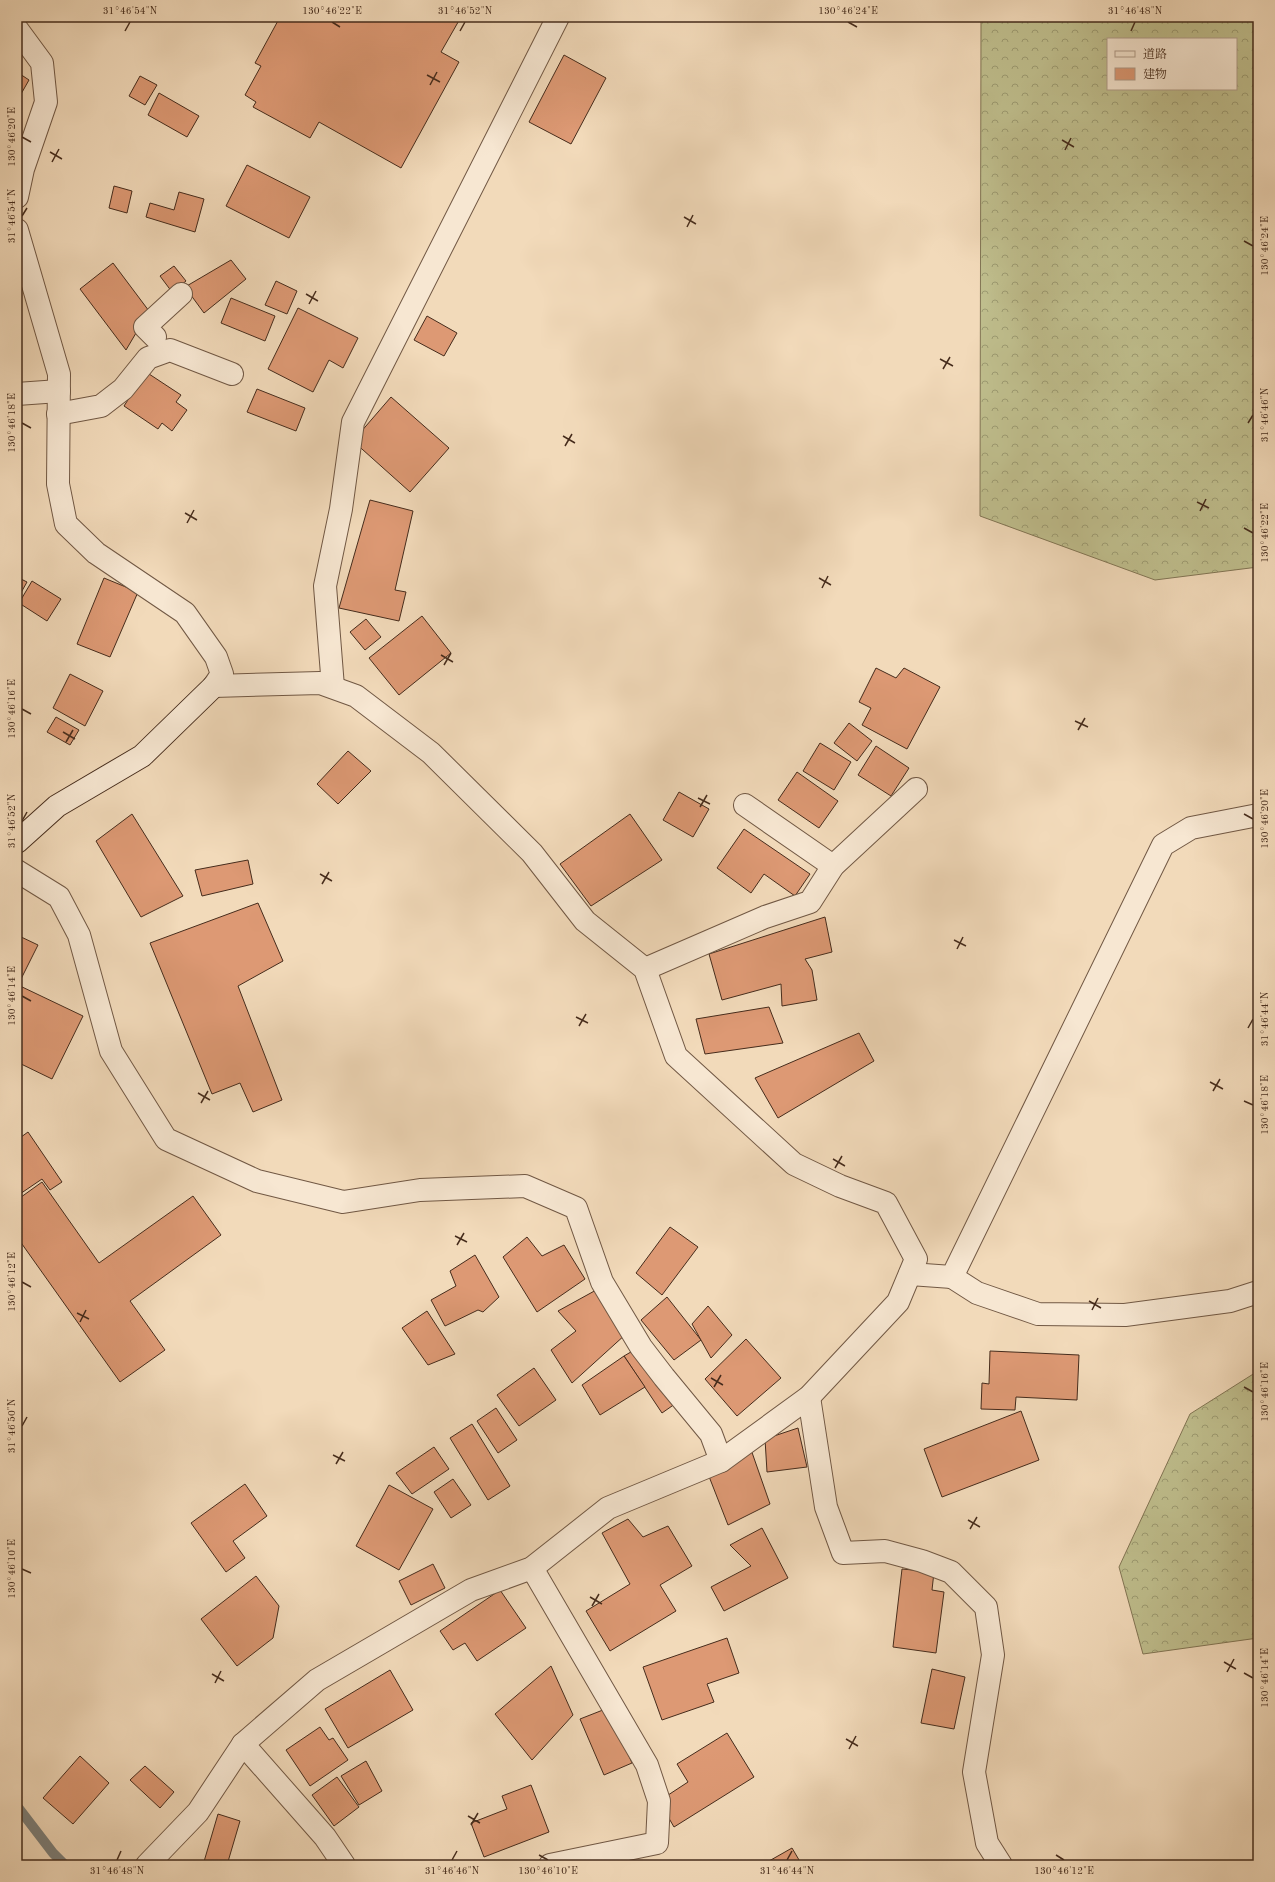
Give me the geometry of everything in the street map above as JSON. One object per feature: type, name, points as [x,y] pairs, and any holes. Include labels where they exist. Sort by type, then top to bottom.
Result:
[{"type":"street","points":[[333,687],[325,586],[341,509],[353,422],[558,17]]},
{"type":"street","points":[[17,29],[42,63],[46,102],[23,169],[17,197]]},
{"type":"street","points":[[17,230],[60,374],[58,414],[58,484],[66,524],[96,553],[185,613],[216,657],[222,674],[214,686],[142,756],[57,806],[17,842]]},
{"type":"street","points":[[181,294],[145,327],[155,346],[170,350],[232,374]]},
{"type":"street","points":[[58,414],[101,406],[123,389],[148,358],[176,316]]},
{"type":"street","points":[[17,394],[59,392]]},
{"type":"street","points":[[147,1865],[198,1812],[243,1744],[316,1680],[471,1590],[532,1568],[608,1508],[721,1461],[809,1397],[898,1302],[916,1259],[886,1203],[840,1186],[794,1164],[676,1056],[645,969],[585,921],[532,853],[431,753],[356,696],[333,687],[320,683],[214,686]]},
{"type":"street","points":[[645,969],[765,917],[810,902],[833,866],[916,790]]},
{"type":"street","points":[[745,805],[833,866]]},
{"type":"street","points":[[952,1277],[1163,845],[1191,828],[1258,815]]},
{"type":"street","points":[[17,871],[59,897],[79,934],[111,1051],[166,1139],[258,1181],[343,1202],[420,1190],[525,1186],[576,1208],[602,1282],[641,1347],[711,1434],[721,1461]]},
{"type":"street","points":[[910,1274],[952,1277],[977,1293],[1038,1314],[1125,1315],[1230,1300],[1258,1292]]},
{"type":"street","points":[[809,1397],[826,1507],[842,1553],[885,1551],[922,1560],[951,1572],[986,1607],[993,1655],[974,1772],[987,1843],[1001,1865]]},
{"type":"street","points":[[532,1568],[647,1765],[659,1801],[657,1843],[589,1862],[550,1865]]},
{"type":"street","points":[[243,1744],[326,1837],[344,1865]]},
{"type":"green space","points":[[979,17],[1258,17],[1258,567],[1155,580],[980,516],[981,19]]},
{"type":"green space","points":[[1258,1371],[1258,1638],[1143,1654],[1119,1567],[1190,1414]]},
{"type":"building","points":[[280,17],[461,17],[441,52],[459,62],[401,168],[319,122],[310,138],[253,107],[256,102],[245,95],[261,66],[255,63]]},
{"type":"building","points":[[564,55],[606,78],[571,144],[529,122]]},
{"type":"building","points":[[17,72],[29,80],[17,101]]},
{"type":"building","points":[[140,76],[157,85],[145,105],[129,96]]},
{"type":"building","points":[[159,93],[199,116],[187,137],[148,115]]},
{"type":"building","points":[[247,165],[310,197],[289,238],[226,206]]},
{"type":"building","points":[[114,186],[132,191],[127,213],[109,208]]},
{"type":"building","points":[[179,192],[204,199],[195,232],[146,217],[150,203],[174,210]]},
{"type":"building","points":[[231,260],[246,279],[204,313],[185,287]]},
{"type":"building","points":[[113,263],[149,311],[126,350],[80,289]]},
{"type":"building","points":[[174,266],[186,281],[172,292],[160,276]]},
{"type":"building","points":[[276,281],[297,291],[287,314],[265,305]]},
{"type":"building","points":[[231,298],[275,316],[265,341],[221,323]]},
{"type":"building","points":[[298,308],[358,338],[343,368],[329,360],[313,392],[268,369]]},
{"type":"building","points":[[427,316],[457,333],[444,356],[414,340]]},
{"type":"building","points":[[146,372],[181,395],[176,402],[187,410],[172,431],[162,423],[158,429],[124,406]]},
{"type":"building","points":[[257,389],[305,408],[296,431],[247,412]]},
{"type":"building","points":[[391,397],[449,448],[410,492],[353,441]]},
{"type":"building","points":[[370,500],[413,511],[395,590],[406,592],[399,621],[339,608]]},
{"type":"building","points":[[17,577],[27,582],[18,598],[17,598]]},
{"type":"building","points":[[104,578],[138,592],[110,657],[77,644]]},
{"type":"building","points":[[32,581],[61,599],[47,621],[19,603]]},
{"type":"building","points":[[422,616],[451,653],[399,695],[369,658]]},
{"type":"building","points":[[366,619],[381,637],[365,650],[350,632]]},
{"type":"building","points":[[876,668],[896,678],[904,668],[940,687],[907,749],[862,725],[871,708],[859,702]]},
{"type":"building","points":[[70,674],[103,691],[85,726],[53,708]]},
{"type":"building","points":[[56,717],[79,730],[70,745],[47,732]]},
{"type":"building","points":[[849,723],[872,741],[857,761],[834,743]]},
{"type":"building","points":[[820,743],[851,762],[834,790],[803,771]]},
{"type":"building","points":[[876,746],[909,768],[891,796],[858,775]]},
{"type":"building","points":[[348,751],[371,771],[338,804],[317,784]]},
{"type":"building","points":[[797,772],[838,801],[819,828],[778,800]]},
{"type":"building","points":[[679,792],[709,809],[693,837],[663,820]]},
{"type":"building","points":[[132,814],[183,896],[141,917],[96,841]]},
{"type":"building","points":[[630,814],[662,860],[591,906],[560,864]]},
{"type":"building","points":[[744,829],[810,874],[795,896],[764,874],[751,893],[717,868]]},
{"type":"building","points":[[248,860],[253,884],[202,896],[195,870]]},
{"type":"building","points":[[258,903],[283,961],[238,986],[282,1100],[253,1112],[240,1083],[212,1094],[150,943]]},
{"type":"building","points":[[825,917],[832,952],[805,959],[812,970],[817,1000],[782,1006],[781,984],[722,1000],[709,954]]},
{"type":"building","points":[[17,935],[38,945],[18,985],[83,1016],[52,1079],[17,1062]]},
{"type":"building","points":[[769,1007],[783,1043],[705,1054],[696,1019]]},
{"type":"building","points":[[859,1033],[874,1061],[778,1118],[755,1078]]},
{"type":"building","points":[[28,1132],[62,1182],[50,1190],[42,1179],[17,1196],[17,1140]]},
{"type":"building","points":[[42,1182],[99,1263],[193,1196],[221,1235],[130,1301],[165,1350],[120,1382],[17,1237],[17,1200]]},
{"type":"building","points":[[670,1227],[698,1247],[662,1295],[636,1273]]},
{"type":"building","points":[[527,1237],[542,1256],[564,1245],[585,1279],[537,1312],[503,1257]]},
{"type":"building","points":[[475,1255],[499,1297],[483,1312],[478,1310],[445,1326],[431,1300],[456,1286],[450,1271]]},
{"type":"building","points":[[598,1289],[626,1334],[572,1383],[551,1350],[576,1331],[558,1311]]},
{"type":"building","points":[[667,1297],[701,1340],[674,1360],[641,1320]]},
{"type":"building","points":[[708,1306],[732,1335],[711,1358],[692,1324]]},
{"type":"building","points":[[427,1311],[455,1354],[428,1365],[402,1328]]},
{"type":"building","points":[[746,1339],[781,1378],[737,1416],[705,1379]]},
{"type":"building","points":[[636,1349],[682,1399],[662,1413],[624,1356]]},
{"type":"building","points":[[990,1351],[1079,1355],[1077,1400],[1016,1397],[1015,1410],[981,1409],[982,1383],[989,1384]]},
{"type":"building","points":[[624,1356],[645,1387],[600,1415],[582,1385]]},
{"type":"building","points":[[534,1368],[556,1400],[519,1426],[497,1395]]},
{"type":"building","points":[[496,1408],[517,1440],[498,1453],[477,1421]]},
{"type":"building","points":[[1021,1411],[1039,1460],[942,1497],[924,1449]]},
{"type":"building","points":[[472,1424],[510,1486],[488,1500],[450,1438]]},
{"type":"building","points":[[798,1428],[807,1467],[767,1472],[765,1439]]},
{"type":"building","points":[[748,1441],[770,1504],[728,1525],[710,1479],[708,1466]]},
{"type":"building","points":[[434,1447],[449,1469],[412,1494],[396,1473]]},
{"type":"building","points":[[453,1479],[471,1505],[451,1518],[434,1492]]},
{"type":"building","points":[[245,1484],[267,1516],[233,1541],[245,1558],[226,1572],[191,1523]]},
{"type":"building","points":[[389,1485],[433,1509],[399,1570],[356,1546]]},
{"type":"building","points":[[628,1519],[643,1537],[668,1526],[692,1566],[660,1585],[676,1611],[610,1651],[586,1611],[630,1584],[602,1533]]},
{"type":"building","points":[[762,1528],[788,1578],[724,1611],[711,1587],[751,1566],[730,1545]]},
{"type":"building","points":[[433,1564],[445,1588],[411,1605],[399,1581]]},
{"type":"building","points":[[902,1569],[934,1572],[932,1590],[944,1592],[936,1653],[893,1647]]},
{"type":"building","points":[[256,1576],[279,1606],[273,1638],[237,1666],[201,1619]]},
{"type":"building","points":[[500,1590],[526,1628],[477,1661],[465,1643],[453,1650],[440,1631]]},
{"type":"building","points":[[727,1638],[739,1673],[707,1684],[714,1702],[662,1720],[643,1667]]},
{"type":"building","points":[[551,1666],[573,1715],[532,1760],[495,1714]]},
{"type":"building","points":[[932,1669],[965,1677],[954,1729],[921,1723]]},
{"type":"building","points":[[390,1670],[413,1710],[348,1748],[325,1709]]},
{"type":"building","points":[[608,1708],[632,1763],[604,1775],[580,1719]]},
{"type":"building","points":[[320,1727],[329,1740],[333,1738],[348,1760],[310,1786],[286,1750]]},
{"type":"building","points":[[727,1733],[754,1777],[674,1827],[659,1801],[688,1782],[677,1764]]},
{"type":"building","points":[[80,1756],[109,1783],[73,1824],[43,1798]]},
{"type":"building","points":[[366,1761],[382,1791],[359,1805],[341,1776]]},
{"type":"building","points":[[145,1766],[174,1792],[160,1808],[130,1780]]},
{"type":"building","points":[[337,1777],[359,1807],[334,1826],[312,1795]]},
{"type":"building","points":[[531,1785],[549,1832],[484,1857],[471,1823],[507,1809],[502,1796]]},
{"type":"building","points":[[218,1814],[240,1821],[227,1865],[203,1865]]},
{"type":"building","points":[[792,1848],[802,1865],[762,1865]]},
{"type":"waterway","points":[[17,1806],[53,1853],[65,1865]]}]
